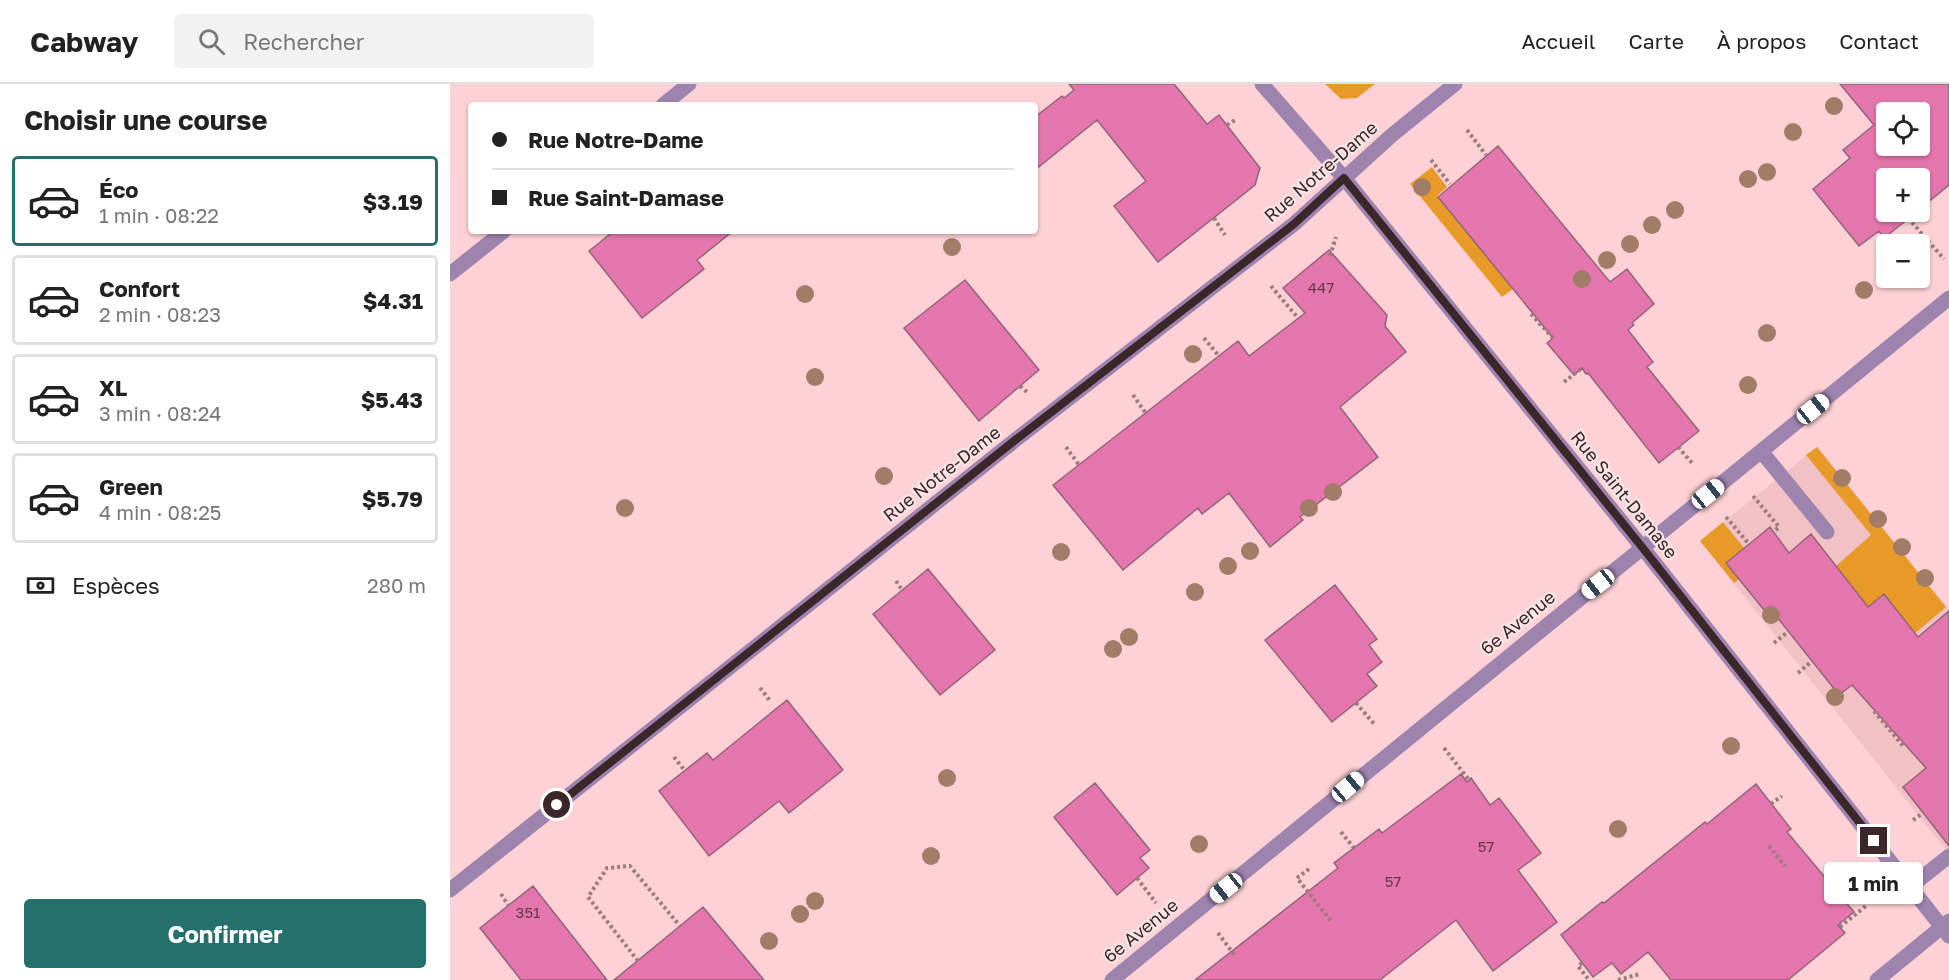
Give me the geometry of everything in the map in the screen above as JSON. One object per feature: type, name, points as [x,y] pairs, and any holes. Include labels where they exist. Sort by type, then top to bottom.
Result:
[{"type":"street","points":[[667,102],[689,84]]},
{"type":"street","name":"Rue Saint-Damase","points":[[1262,84],[1344,178],[1642,547],[1910,886],[1947,928]]},
{"type":"street","name":"Rue Notre-Dame","points":[[450,890],[1014,441],[1294,224],[1392,135],[1455,84]]},
{"type":"street","points":[[450,274],[500,234]]},
{"type":"street","name":"6e Avenue","points":[[1112,980],[1949,298]]},
{"type":"street","points":[[1761,451],[1827,532]]},
{"type":"street","points":[[1910,886],[1949,856]]},
{"type":"street","points":[[1877,980],[1947,928]]},
{"type":"path","points":[[1227,125],[1235,120]]},
{"type":"path","points":[[1467,130],[1486,155]]},
{"type":"path","points":[[1431,160],[1450,184]]},
{"type":"path","points":[[1214,218],[1225,235]]},
{"type":"path","points":[[1912,222],[1944,259]]},
{"type":"path","points":[[1330,256],[1336,237]]},
{"type":"path","points":[[1271,286],[1298,318]]},
{"type":"path","points":[[1531,314],[1552,338]]},
{"type":"path","points":[[1204,338],[1218,355]]},
{"type":"path","points":[[1564,382],[1582,368]]},
{"type":"path","points":[[1020,386],[1026,392]]},
{"type":"path","points":[[1133,395],[1145,412]]},
{"type":"path","points":[[1066,447],[1079,465]]},
{"type":"path","points":[[1678,447],[1693,464]]},
{"type":"path","points":[[896,581],[902,590]]},
{"type":"path","points":[[1774,643],[1788,632]]},
{"type":"path","points":[[1798,673],[1812,661]]},
{"type":"path","points":[[760,688],[771,702]]},
{"type":"path","points":[[1356,703],[1375,724]]},
{"type":"path","points":[[1874,711],[1904,747]]},
{"type":"path","points":[[674,757],[685,771]]},
{"type":"path","points":[[1771,804],[1782,796]]},
{"type":"path","points":[[1913,819],[1923,813]]},
{"type":"path","points":[[1769,846],[1785,866]]},
{"type":"path","points":[[638,961],[588,897],[607,868],[630,866],[680,926]]},
{"type":"path","points":[[1309,869],[1297,878],[1331,921]]},
{"type":"path","points":[[1830,885],[1843,874]]},
{"type":"path","points":[[1137,878],[1156,903]]},
{"type":"path","points":[[501,894],[508,905]]},
{"type":"path","points":[[1840,927],[1867,904]]},
{"type":"path","points":[[1582,963],[1578,966],[1589,980]]},
{"type":"path","points":[[1625,970],[1630,977]]},
{"type":"path","points":[[1618,980],[1640,974]]},
{"type":"shaded area","points":[[1325,84],[1375,84],[1357,98],[1341,99]]},
{"type":"shaded area","points":[[1432,167],[1447,187],[1437,196],[1513,289],[1502,297],[1410,184]]},
{"type":"shaded area","points":[[1817,447],[1949,610],[1949,854],[1700,541]]},
{"type":"shaded area","points":[[1817,447],[1946,607],[1906,641],[1901,616],[1884,594],[1859,614],[1826,575],[1871,535],[1806,455]]},
{"type":"shaded area","points":[[1723,522],[1744,548],[1726,563],[1739,579],[1734,583],[1700,541]]},
{"type":"building","points":[[1069,84],[1174,84],[1207,124],[1219,115],[1260,168],[1255,185],[1158,262],[1114,206],[1146,181],[1097,120],[1038,168],[1038,115],[1062,96],[1064,98],[1074,90]]},
{"type":"building","points":[[1840,84],[1949,84],[1949,185],[1930,201],[1930,168],[1876,168],[1876,222],[1904,222],[1889,234],[1881,234],[1879,231],[1859,246],[1813,189],[1850,158],[1843,150],[1874,125]]},
{"type":"building","points":[[1498,146],[1610,282],[1627,269],[1654,304],[1632,323],[1634,325],[1628,330],[1653,362],[1647,367],[1699,431],[1659,463],[1588,373],[1586,374],[1582,368],[1574,375],[1547,343],[1553,338],[1438,197]]},
{"type":"building","points":[[610,234],[729,234],[697,260],[704,269],[642,318],[589,251]]},
{"type":"building","points":[[1329,250],[1387,315],[1385,326],[1406,352],[1340,407],[1378,457],[1300,517],[1303,520],[1270,547],[1229,493],[1202,514],[1198,508],[1123,570],[1053,485],[1238,341],[1249,356],[1305,313],[1283,288]]},
{"type":"building","points":[[965,280],[1039,370],[979,421],[904,328]]},
{"type":"building","points":[[1770,527],[1789,553],[1811,534],[1868,607],[1884,594],[1918,637],[1949,611],[1949,846],[1903,787],[1926,768],[1852,685],[1839,695],[1769,607],[1764,610],[1726,563]]},
{"type":"building","points":[[928,569],[995,650],[940,695],[873,614]]},
{"type":"building","points":[[1335,585],[1377,639],[1369,645],[1382,662],[1367,674],[1377,686],[1332,722],[1265,640]]},
{"type":"building","points":[[787,700],[843,770],[789,813],[779,801],[709,856],[659,791],[707,753],[713,760]]},
{"type":"building","points":[[1461,774],[1467,782],[1471,778],[1490,805],[1499,798],[1541,853],[1518,870],[1557,922],[1493,971],[1456,920],[1380,980],[1195,980],[1338,868],[1334,863],[1379,829],[1382,833]]},
{"type":"building","points":[[1095,783],[1150,850],[1140,858],[1149,868],[1117,895],[1054,817]]},
{"type":"building","points":[[1756,784],[1791,829],[1787,832],[1854,912],[1838,925],[1845,933],[1788,980],[1671,980],[1648,952],[1621,974],[1612,963],[1593,977],[1561,935]]},
{"type":"building","points":[[533,886],[607,980],[521,980],[480,928]]},
{"type":"building","points":[[703,907],[764,980],[614,980],[680,926]]},
{"type":"route","points":[[557,805],[1014,441],[1294,224],[1344,178],[1642,547],[1874,841]]}]
